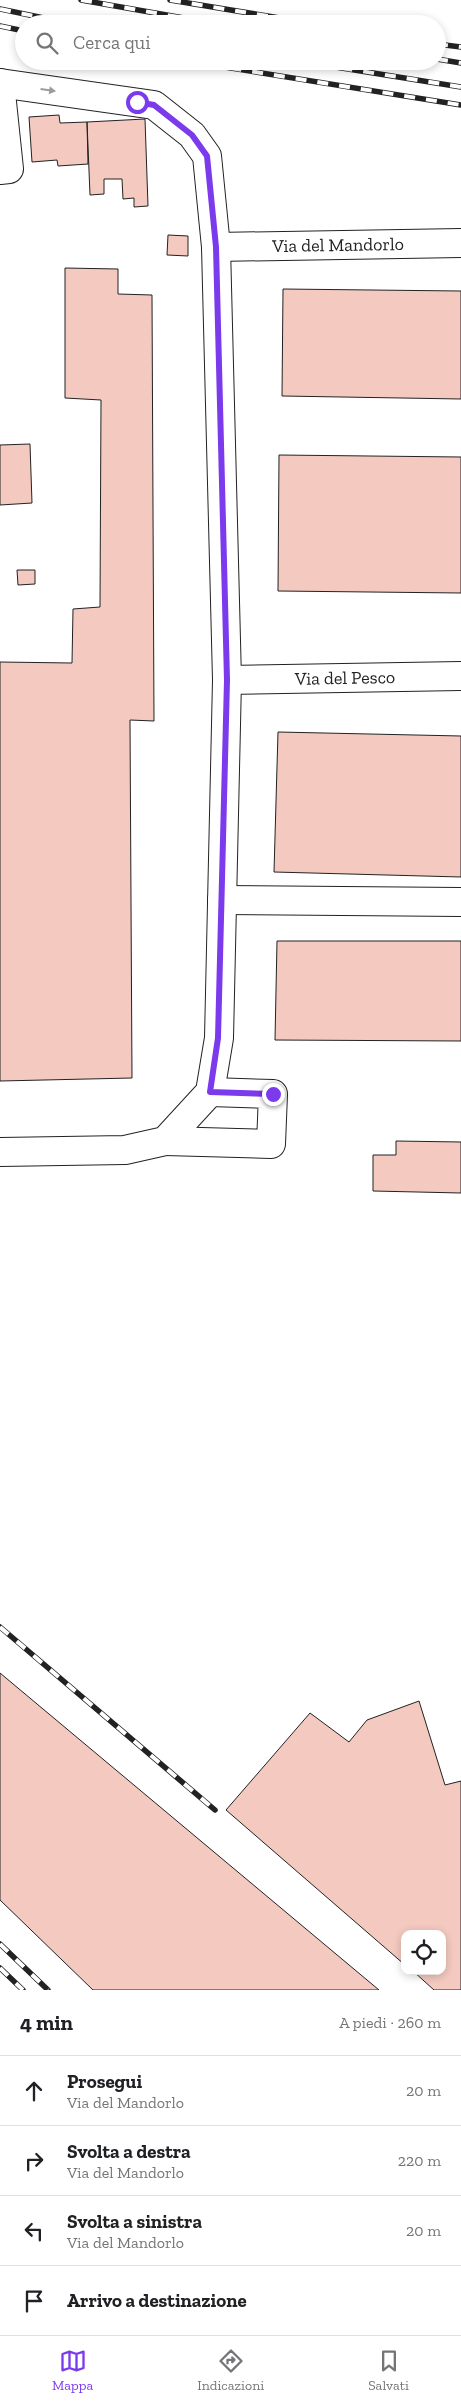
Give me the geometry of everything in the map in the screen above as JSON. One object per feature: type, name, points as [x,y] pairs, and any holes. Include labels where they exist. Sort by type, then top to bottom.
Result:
[{"type":"street","points":[[0,170],[9,170],[0,83],[154,105],[192,135],[207,156],[216,247],[227,680],[218,1038],[210,1092],[165,1141]]},
{"type":"street","name":"Via del Mandorlo","points":[[216,247],[461,243]]},
{"type":"street","name":"Via del Pesco","points":[[227,680],[461,676]]},
{"type":"street","points":[[222,900],[461,902]]},
{"type":"street","points":[[0,1152],[125,1150],[165,1141],[271,1144],[273,1094],[210,1092]]},
{"type":"building","points":[[59,115],[60,123],[87,122],[88,164],[58,166],[57,160],[32,162],[29,117]]},
{"type":"building","points":[[145,119],[148,206],[134,207],[134,198],[123,199],[122,179],[104,179],[104,194],[90,195],[87,122]]},
{"type":"building","points":[[168,235],[188,236],[188,256],[167,255]]},
{"type":"building","points":[[65,268],[118,269],[118,294],[152,295],[154,721],[130,720],[132,1078],[0,1081],[0,662],[72,663],[73,609],[100,607],[101,400],[65,398]]},
{"type":"building","points":[[283,289],[461,291],[461,399],[282,396]]},
{"type":"building","points":[[30,444],[32,503],[0,505],[0,445]]},
{"type":"building","points":[[279,455],[461,457],[461,593],[278,591]]},
{"type":"building","points":[[17,570],[35,570],[35,584],[18,585]]},
{"type":"building","points":[[278,732],[461,736],[461,877],[274,872]]},
{"type":"building","points":[[277,941],[461,941],[461,1041],[275,1040]]},
{"type":"building","points":[[396,1141],[461,1142],[461,1193],[373,1191],[373,1155],[396,1155]]},
{"type":"building","points":[[0,1673],[379,1990],[93,1990],[0,1900]]},
{"type":"building","points":[[419,1701],[445,1785],[461,1781],[461,1990],[434,1990],[417,1975],[446,1975],[446,1930],[401,1930],[401,1962],[226,1810],[310,1713],[349,1742],[367,1720]]},
{"type":"railway","points":[[81,0],[167,15]]},
{"type":"railway","points":[[170,0],[261,15]]},
{"type":"railway","points":[[0,9],[29,15]]},
{"type":"railway","points":[[0,26],[15,29]]},
{"type":"railway","points":[[446,45],[461,47]]},
{"type":"railway","points":[[446,60],[461,63]]},
{"type":"railway","points":[[243,70],[461,105]]},
{"type":"railway","points":[[354,70],[461,87]]},
{"type":"railway","points":[[0,1627],[215,1810]]},
{"type":"railway","points":[[0,1944],[48,1990]]},
{"type":"railway","points":[[0,1968],[23,1990]]},
{"type":"route","points":[[137,102],[154,105],[192,135],[207,156],[216,247],[227,680],[218,1038],[210,1092],[273,1094]]}]
